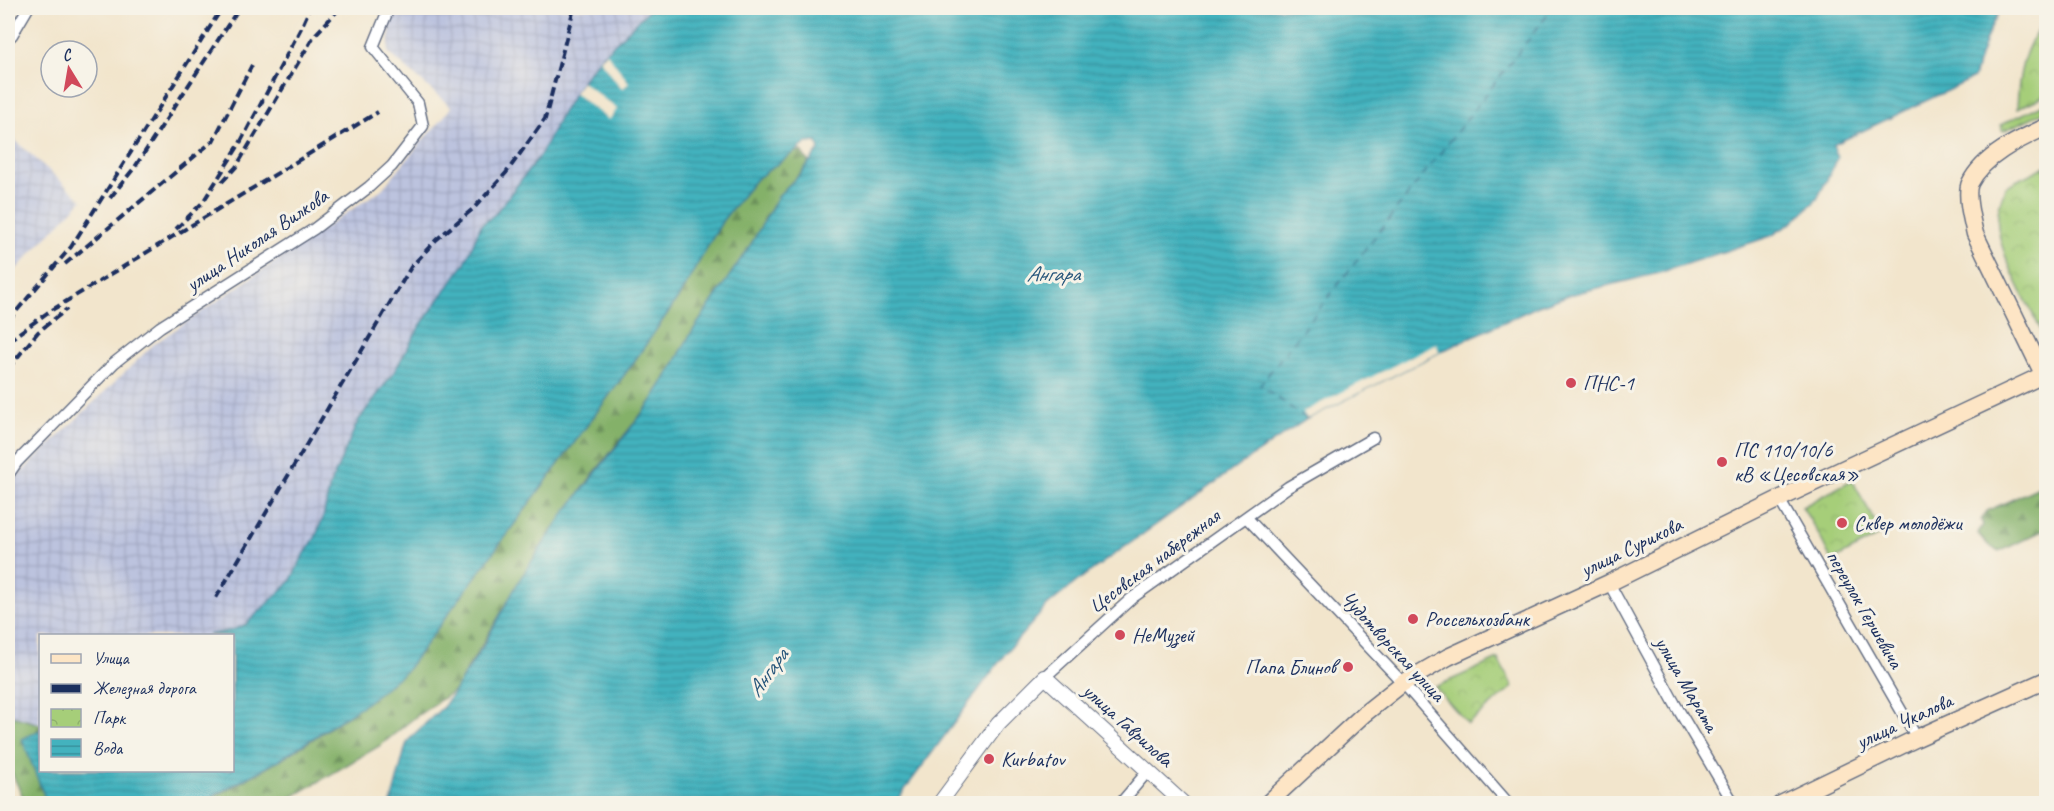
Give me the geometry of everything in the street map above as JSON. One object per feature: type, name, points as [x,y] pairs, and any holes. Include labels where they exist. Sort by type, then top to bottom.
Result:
[{"type":"main road","points":[[2045,377],[1978,242],[1969,212],[1969,184],[1989,160],[2046,127]]},
{"type":"main road","name":"улица Сурикова","points":[[1267,804],[1343,732],[1402,683],[1448,657],[2045,377]]},
{"type":"main road","name":"улица Чкалова","points":[[1781,804],[1917,738],[2046,680]]},
{"type":"street","points":[[8,38],[28,8]]},
{"type":"street","name":"улица Николая Вилкова","points":[[8,475],[16,462],[114,363],[160,327],[314,229],[369,187],[392,166],[423,126],[418,103],[373,47],[388,8]]},
{"type":"street","name":"Цесовская набережная","points":[[939,804],[998,724],[1045,677],[1132,598],[1288,487],[1373,438]]},
{"type":"street","name":"переулок Гершевича","points":[[1779,500],[1917,738]]},
{"type":"street","name":"Чудотворская улица","points":[[1247,518],[1402,683],[1509,804]]},
{"type":"street","name":"улица Марата","points":[[1609,583],[1675,704],[1734,804]]},
{"type":"street","name":"улица Гаврилова","points":[[1045,677],[1184,804]]},
{"type":"street","points":[[1120,804],[1148,771]]},
{"type":"shaded area","points":[[395,8],[651,8],[599,59],[587,74],[560,116],[541,154],[495,214],[481,225],[465,263],[420,326],[394,372],[358,421],[330,485],[323,518],[315,538],[290,583],[251,620],[238,629],[223,633],[39,634],[39,727],[8,731],[8,485],[154,344],[382,189],[440,122],[451,107],[388,52],[392,11]]},
{"type":"shaded area","points":[[8,134],[82,200],[8,278]]},
{"type":"green space","points":[[2046,20],[2046,95],[2017,109],[2023,62],[2032,40]]},
{"type":"green space","points":[[2046,103],[2046,111],[2003,131],[2000,125]]},
{"type":"green space","points":[[801,151],[809,163],[779,195],[751,244],[690,335],[651,402],[594,473],[538,551],[455,690],[414,718],[381,745],[282,803],[200,804],[307,743],[406,671],[633,363],[678,298],[723,220],[755,180],[794,152]]},
{"type":"green space","points":[[2046,166],[2046,341],[2005,254],[2000,240],[1998,216],[2006,186]]},
{"type":"green space","points":[[1852,480],[1882,534],[1832,561],[1802,507]]},
{"type":"green space","points":[[2039,487],[2046,503],[2046,529],[1999,552],[1988,545],[1978,533],[1983,525],[1981,520],[1987,511]]},
{"type":"green space","points":[[1498,659],[1513,687],[1468,724],[1435,687]]},
{"type":"green space","points":[[8,715],[39,724],[39,731],[23,739],[47,803],[26,803],[8,765]]},
{"type":"water","name":"Ангара","points":[[651,8],[2001,8],[1985,42],[1974,78],[1833,145],[1838,158],[1817,199],[1793,222],[1771,236],[1659,273],[1569,295],[1536,307],[1440,352],[1307,419],[1080,579],[1047,606],[1005,654],[895,803],[391,803],[406,745],[411,737],[444,706],[482,648],[520,579],[563,515],[651,402],[690,335],[751,244],[779,195],[801,173],[819,150],[817,142],[807,143],[755,180],[723,220],[678,298],[633,363],[406,671],[365,704],[276,762],[200,803],[47,803],[22,739],[39,730],[39,772],[234,772],[234,634],[213,634],[233,630],[246,624],[290,582],[315,538],[323,518],[330,485],[358,421],[394,372],[420,326],[465,263],[481,225],[495,214],[541,154],[560,116],[599,59]]},
{"type":"pier","points":[[607,53],[629,83],[622,89],[599,59]]},
{"type":"pier","points":[[582,82],[617,109],[609,120],[574,93]]},
{"type":"pier","points":[[1436,344],[1440,352],[1307,419],[1303,412]]},
{"type":"ferry route","points":[[1307,419],[1260,385],[1553,8]]},
{"type":"railway","points":[[8,321],[71,247],[222,8]]},
{"type":"railway","points":[[110,198],[135,167],[239,8]]},
{"type":"railway","points":[[176,229],[203,202],[239,145],[310,8]]},
{"type":"railway","points":[[222,182],[236,167],[314,36],[340,8]]},
{"type":"railway","points":[[216,598],[411,267],[436,240],[474,208],[506,173],[545,119],[574,8]]},
{"type":"railway","points":[[65,264],[213,141],[252,65]]},
{"type":"railway","points":[[8,341],[47,313],[378,112]]},
{"type":"railway","points":[[8,369],[38,332],[67,309]]},
{"type":"place","name":"ПНС-1","points":[[1571,383]]},
{"type":"place","name":"ПС 110/10/6 кВ «Цесовская»","points":[[1722,462]]},
{"type":"place","name":"Сквер молодёжи","points":[[1842,523]]},
{"type":"place","name":"Россельхозбанк","points":[[1413,619]]},
{"type":"place","name":"НеМузей","points":[[1120,635]]},
{"type":"place","name":"Папа Блинов","points":[[1348,667]]},
{"type":"place","name":"Kurbatov","points":[[989,759]]}]
